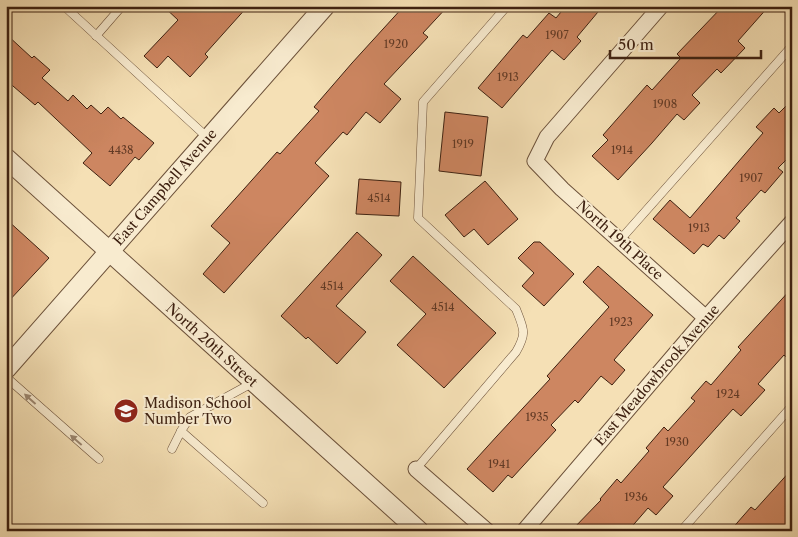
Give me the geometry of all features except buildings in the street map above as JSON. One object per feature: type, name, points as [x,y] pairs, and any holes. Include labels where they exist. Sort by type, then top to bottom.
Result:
[{"type":"street","name":"East Campbell Avenue","points":[[6,368],[325,6]]},
{"type":"street","name":"North 19th Place","points":[[661,6],[547,136],[534,161],[562,189],[706,318]]},
{"type":"street","name":"North 20th Street","points":[[6,158],[419,531]]},
{"type":"street","name":"East Meadowbrook Avenue","points":[[524,531],[706,318],[792,222]]},
{"type":"street","points":[[416,469],[487,531]]},
{"type":"lane","points":[[64,6],[208,138]]},
{"type":"lane","points":[[96,36],[122,6]]},
{"type":"lane","points":[[416,469],[516,352],[523,340],[524,327],[516,309],[418,218],[424,102],[507,6]]},
{"type":"lane","points":[[620,240],[792,46]]},
{"type":"lane","points":[[6,377],[99,459]]},
{"type":"lane","points":[[172,449],[190,417],[254,382]]},
{"type":"lane","points":[[681,531],[792,406]]},
{"type":"lane","points":[[181,431],[264,504]]},
{"type":"place","name":"Madison School Number Two","points":[[126,411]]}]
